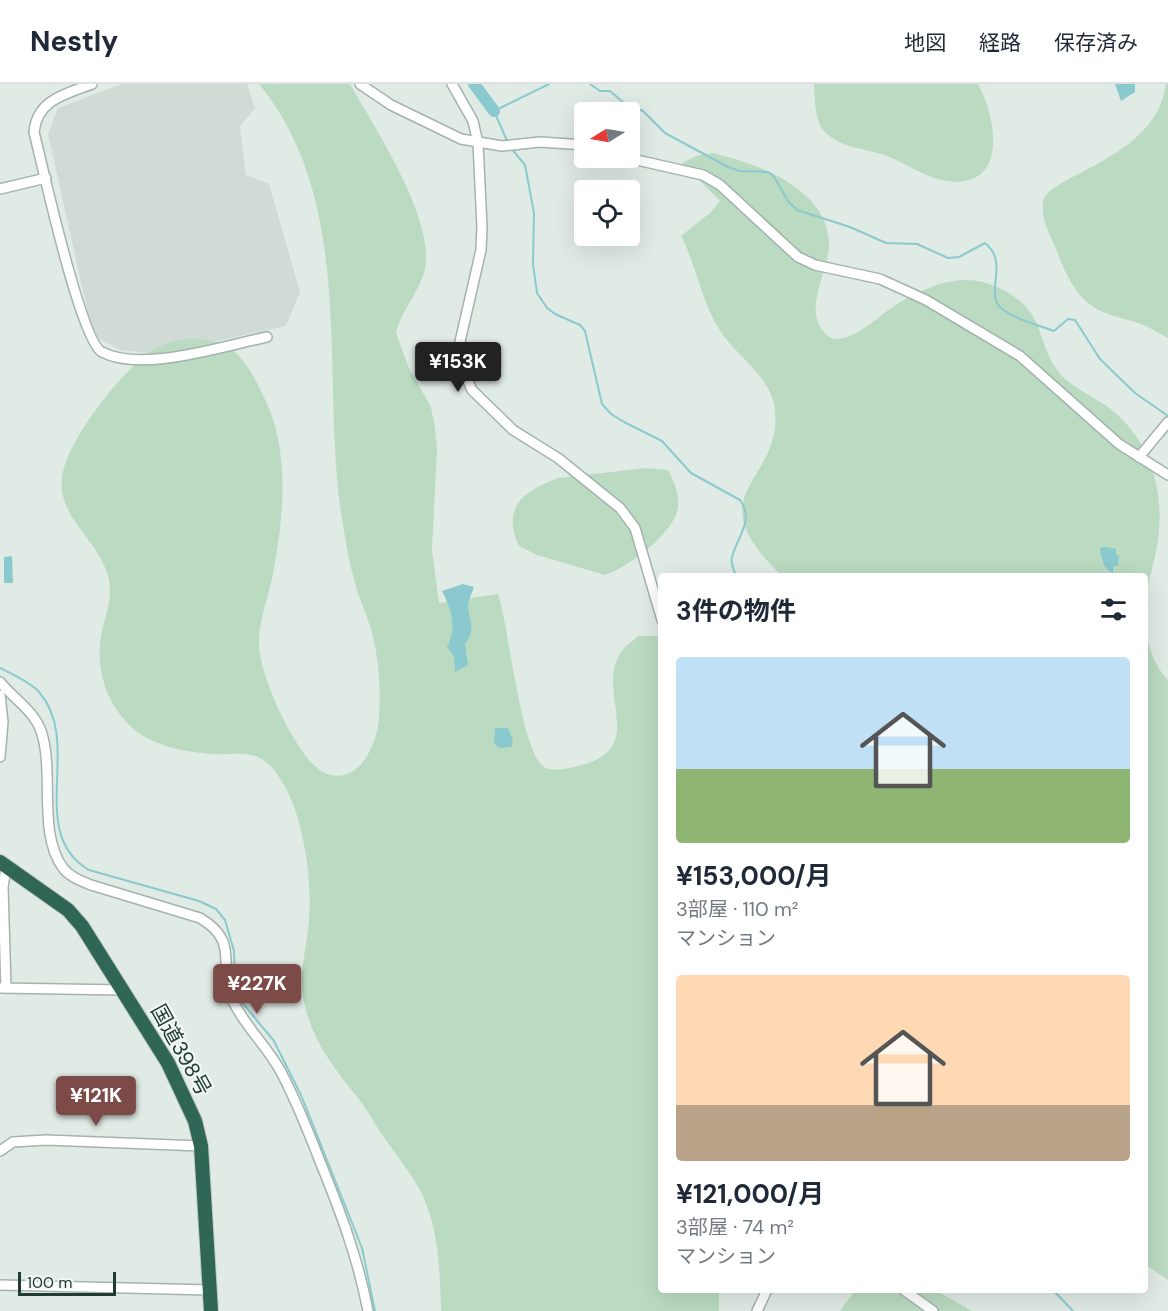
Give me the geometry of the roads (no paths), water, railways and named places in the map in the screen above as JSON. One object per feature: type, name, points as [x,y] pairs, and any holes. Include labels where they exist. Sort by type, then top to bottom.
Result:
[{"type":"highway","name":"国道398号","points":[[3,865],[68,910],[82,926],[184,1092],[201,1146],[211,1311]]},
{"type":"street","points":[[92,84],[44,105],[37,114],[34,132],[89,337],[101,352],[154,361],[267,337]]},
{"type":"street","points":[[360,84],[391,105],[461,139],[509,146],[540,142],[574,144]]},
{"type":"street","points":[[452,84],[473,121],[478,143],[481,250],[459,346],[462,368],[472,390],[513,430],[558,458],[620,508],[635,528],[658,606]]},
{"type":"street","points":[[640,161],[703,176],[720,185],[798,257],[815,265],[880,279],[926,300],[1020,356],[1119,444],[1168,475]]},
{"type":"street","points":[[0,189],[45,178]]},
{"type":"street","points":[[1139,457],[1165,426]]},
{"type":"street","points":[[0,681],[29,712],[41,730],[46,760],[50,826],[55,851],[63,868],[75,878],[91,885],[200,918],[210,924],[223,939],[231,998],[244,1020],[268,1049],[303,1119],[349,1233],[361,1274],[368,1311]]},
{"type":"street","points":[[0,695],[3,722],[0,757]]},
{"type":"street","points":[[3,865],[3,988],[123,990]]},
{"type":"street","points":[[0,1151],[13,1142],[46,1140],[201,1146]]},
{"type":"street","points":[[0,1286],[210,1290]]},
{"type":"street","points":[[758,1311],[766,1293]]},
{"type":"street","points":[[908,1293],[933,1311]]},
{"type":"water","points":[[1115,84],[1135,84],[1135,92],[1121,101]]},
{"type":"water","points":[[1100,548],[1116,549],[1116,554],[1119,556],[1118,565],[1113,567],[1113,573],[1107,569],[1102,560]]},
{"type":"water","points":[[12,556],[13,583],[4,583],[4,557]]},
{"type":"water","points":[[463,584],[474,587],[468,606],[471,633],[465,644],[468,665],[455,672],[454,656],[447,647],[452,633],[452,619],[442,591]]},
{"type":"water","points":[[495,728],[508,728],[513,741],[511,747],[499,748],[494,743]]},
{"type":"waterway","points":[[474,84],[494,111]]},
{"type":"waterway","points":[[508,143],[494,111],[549,84]]},
{"type":"waterway","points":[[590,84],[600,91],[610,91],[625,104],[643,111],[665,133],[728,167],[740,171],[768,172],[773,175],[788,201],[797,210],[850,227],[886,243],[917,244],[948,258],[959,257],[985,243],[996,259],[995,294],[996,302],[1001,308],[1019,319],[1054,331],[1068,319],[1075,320],[1100,359],[1135,393],[1168,416]]},
{"type":"waterway","points":[[511,148],[525,165],[534,213],[533,264],[537,293],[547,308],[580,325],[585,331],[602,404],[611,414],[662,441],[691,473],[740,500],[746,515],[744,528],[732,559],[735,573]]},
{"type":"waterway","points":[[0,668],[35,688],[51,713],[57,736],[57,810],[61,833],[70,854],[89,870],[199,901],[216,909],[225,920],[234,951],[235,977],[240,1000],[274,1041],[301,1095],[362,1248],[375,1311]]},
{"type":"waterway","points":[[1056,1293],[1073,1311]]}]
